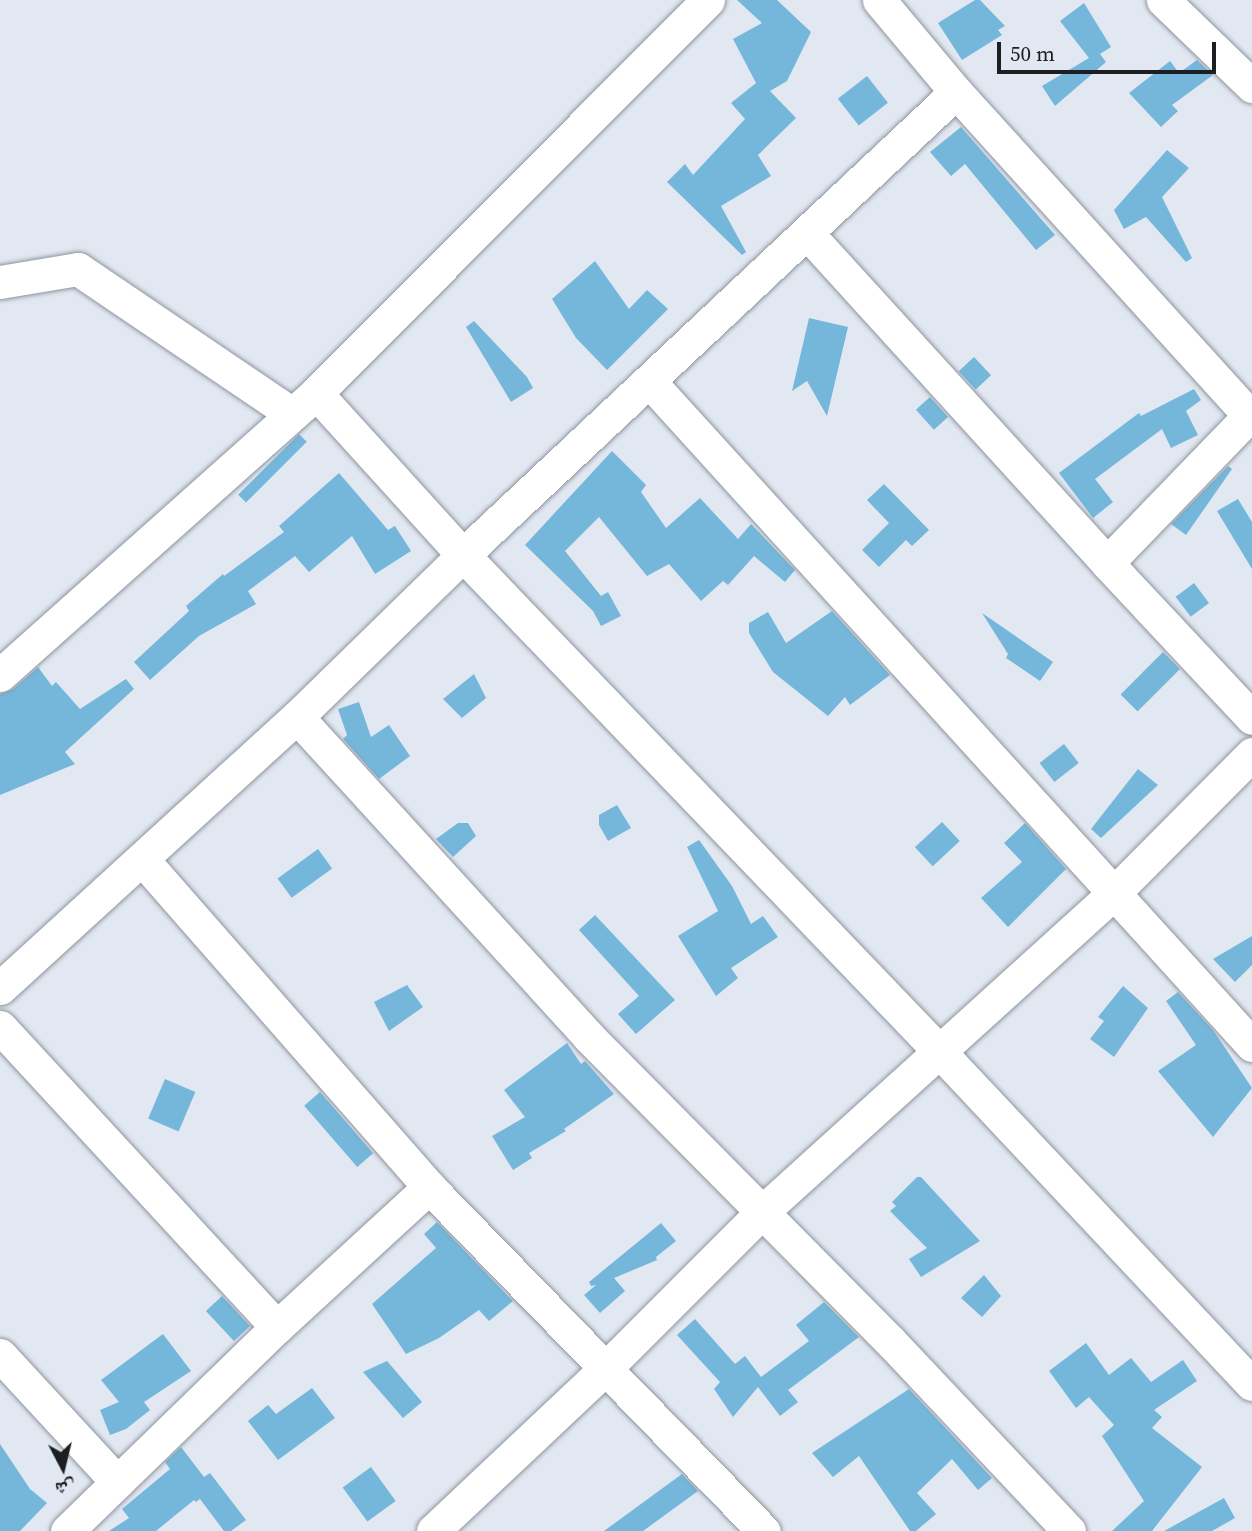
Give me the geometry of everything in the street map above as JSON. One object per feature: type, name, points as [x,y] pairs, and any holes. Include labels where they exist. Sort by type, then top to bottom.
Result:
[{"type":"street","points":[[0,675],[304,403],[708,0]]},
{"type":"street","points":[[879,0],[956,92],[1251,414],[1107,563]]},
{"type":"street","points":[[1163,0],[1252,86]]},
{"type":"street","points":[[0,988],[298,717],[463,555],[956,92]]},
{"type":"street","points":[[807,233],[1252,718]]},
{"type":"street","points":[[0,282],[78,269],[304,403],[463,555],[938,1050],[1252,1384]]},
{"type":"street","points":[[649,381],[1252,1045]]},
{"type":"street","points":[[298,717],[589,1037],[890,1341],[1069,1531]]},
{"type":"street","points":[[433,1531],[607,1367],[761,1213],[1114,893],[1252,754]]},
{"type":"street","points":[[142,859],[429,1187],[764,1531]]},
{"type":"street","points":[[0,1027],[276,1326]]},
{"type":"street","points":[[67,1531],[276,1326],[429,1187]]},
{"type":"street","points":[[0,1355],[117,1482]]},
{"type":"building","points":[[737,0],[777,0],[811,32],[787,81],[770,91],[796,118],[758,155],[771,176],[721,206],[746,252],[742,255],[667,182],[685,164],[693,175],[745,119],[731,103],[756,83],[733,39],[762,23]]},
{"type":"building","points":[[975,0],[980,0],[1005,26],[998,30],[1002,35],[962,60],[938,23]]},
{"type":"building","points":[[1084,3],[1111,47],[1100,54],[1106,62],[1055,106],[1042,86],[1089,58],[1060,21]]},
{"type":"building","points":[[1197,60],[1213,75],[1172,105],[1178,111],[1161,127],[1129,93],[1170,61],[1179,73]]},
{"type":"building","points":[[867,76],[888,103],[859,126],[838,99]]},
{"type":"building","points":[[961,127],[1055,235],[1036,250],[965,164],[951,176],[930,152]]},
{"type":"building","points":[[1167,150],[1189,168],[1162,197],[1192,258],[1186,262],[1146,217],[1124,229],[1114,210]]},
{"type":"building","points":[[595,261],[629,309],[647,290],[668,309],[607,370],[576,338],[552,299]]},
{"type":"building","points":[[809,318],[848,327],[827,416],[807,381],[792,391]]},
{"type":"building","points":[[474,321],[527,377],[533,388],[511,402],[466,327]]},
{"type":"building","points":[[974,357],[991,375],[976,390],[959,371]]},
{"type":"building","points":[[1194,389],[1201,400],[1186,411],[1198,435],[1171,448],[1162,429],[1095,479],[1113,502],[1093,518],[1059,473],[1139,413],[1141,416]]},
{"type":"building","points":[[930,397],[948,417],[934,430],[916,410]]},
{"type":"building","points":[[299,434],[307,442],[246,503],[238,495]]},
{"type":"building","points":[[612,451],[646,485],[641,492],[666,528],[700,498],[738,539],[751,524],[795,570],[785,582],[754,556],[728,585],[723,581],[701,601],[669,564],[647,576],[599,517],[565,551],[601,596],[608,592],[621,616],[601,626],[593,611],[525,545]]},
{"type":"building","points":[[1228,466],[1232,469],[1186,535],[1171,524]]},
{"type":"building","points":[[339,473],[388,530],[395,526],[411,551],[375,574],[352,536],[309,572],[295,556],[248,591],[256,604],[199,636],[150,680],[134,662],[189,611],[186,606],[223,574],[224,576],[284,532],[279,526]]},
{"type":"building","points":[[884,484],[929,530],[912,546],[906,540],[879,567],[862,550],[889,523],[867,500]]},
{"type":"building","points":[[1238,499],[1252,522],[1252,569],[1217,511]]},
{"type":"building","points":[[1194,583],[1209,603],[1191,617],[1176,597]]},
{"type":"building","points":[[832,611],[890,675],[850,705],[845,697],[828,716],[773,672],[749,633],[749,623],[768,612],[786,643]]},
{"type":"building","points":[[982,613],[1053,662],[1040,681],[1006,658],[1008,654]]},
{"type":"building","points":[[1163,652],[1180,669],[1138,711],[1121,694]]},
{"type":"building","points":[[38,667],[52,686],[56,682],[80,709],[126,679],[134,689],[65,752],[75,764],[0,795],[0,694],[13,689]]},
{"type":"building","points":[[474,674],[486,698],[462,718],[443,699]]},
{"type":"building","points":[[359,702],[371,737],[389,725],[410,756],[379,779],[343,739],[347,735],[338,709]]},
{"type":"building","points":[[1064,744],[1079,763],[1054,782],[1040,763]]},
{"type":"building","points":[[1138,769],[1158,785],[1101,838],[1091,829]]},
{"type":"building","points":[[617,805],[631,828],[608,841],[599,825],[599,815]]},
{"type":"building","points":[[942,822],[960,841],[933,866],[915,847]]},
{"type":"building","points":[[458,823],[468,823],[476,836],[453,857],[436,839]]},
{"type":"building","points":[[1025,823],[1066,869],[1008,927],[981,898],[1022,862],[1004,843]]},
{"type":"building","points":[[699,840],[732,886],[751,924],[763,916],[778,937],[731,968],[738,978],[716,996],[678,936],[718,911],[687,847]]},
{"type":"building","points":[[318,849],[332,868],[292,898],[278,878]]},
{"type":"building","points":[[595,915],[675,1000],[636,1034],[618,1014],[639,996],[579,930]]},
{"type":"building","points":[[1252,936],[1252,965],[1235,982],[1213,959]]},
{"type":"building","points":[[407,985],[423,1007],[389,1031],[374,1002]]},
{"type":"building","points":[[1123,986],[1148,1008],[1114,1057],[1090,1039],[1104,1021],[1098,1017]]},
{"type":"building","points":[[1178,992],[1213,1030],[1252,1088],[1213,1137],[1158,1071],[1196,1045],[1166,1001]]},
{"type":"building","points":[[567,1043],[581,1064],[585,1061],[614,1094],[564,1129],[566,1131],[529,1153],[532,1158],[513,1170],[492,1136],[525,1117],[504,1090]]},
{"type":"building","points":[[165,1079],[195,1092],[179,1131],[148,1119]]},
{"type":"building","points":[[320,1092],[373,1153],[357,1167],[304,1106]]},
{"type":"building","points":[[917,1177],[921,1177],[980,1241],[921,1277],[909,1259],[927,1248],[890,1211],[896,1206],[892,1202]]},
{"type":"building","points":[[437,1222],[513,1301],[489,1321],[479,1310],[439,1338],[406,1354],[372,1304],[436,1248],[424,1234]]},
{"type":"building","points":[[661,1223],[676,1241],[656,1257],[657,1260],[614,1278],[625,1291],[600,1313],[584,1295],[596,1285],[591,1286],[589,1282]]},
{"type":"building","points":[[984,1275],[1001,1296],[982,1317],[961,1298]]},
{"type":"building","points":[[222,1296],[250,1326],[234,1341],[206,1311]]},
{"type":"building","points":[[824,1302],[859,1337],[788,1390],[798,1402],[780,1416],[758,1387],[733,1417],[714,1389],[720,1382],[677,1335],[695,1319],[735,1364],[745,1356],[761,1377],[809,1341],[796,1325]]},
{"type":"building","points":[[163,1334],[191,1371],[144,1402],[150,1410],[126,1429],[110,1435],[100,1410],[119,1402],[101,1380]]},
{"type":"building","points":[[1086,1343],[1109,1375],[1131,1358],[1151,1382],[1183,1360],[1197,1381],[1154,1410],[1162,1417],[1152,1428],[1202,1467],[1152,1531],[1112,1531],[1144,1501],[1102,1436],[1114,1425],[1089,1397],[1076,1408],[1049,1371]]},
{"type":"building","points":[[387,1361],[422,1402],[403,1418],[363,1372]]},
{"type":"building","points":[[312,1388],[335,1418],[278,1460],[248,1421],[268,1405],[276,1414]]},
{"type":"building","points":[[909,1389],[992,1478],[978,1490],[952,1459],[917,1493],[936,1514],[916,1531],[910,1531],[859,1456],[833,1477],[812,1453]]},
{"type":"building","points":[[0,1444],[30,1489],[47,1503],[20,1531],[0,1531]]},
{"type":"building","points":[[181,1447],[204,1477],[210,1473],[246,1520],[231,1531],[224,1531],[200,1499],[196,1502],[194,1500],[156,1531],[109,1531],[129,1518],[122,1509],[170,1469],[165,1462]]},
{"type":"building","points":[[371,1467],[396,1501],[367,1522],[343,1488]]},
{"type":"building","points":[[682,1474],[698,1491],[643,1531],[604,1531]]},
{"type":"building","points":[[1224,1498],[1235,1518],[1212,1531],[1164,1531]]}]
